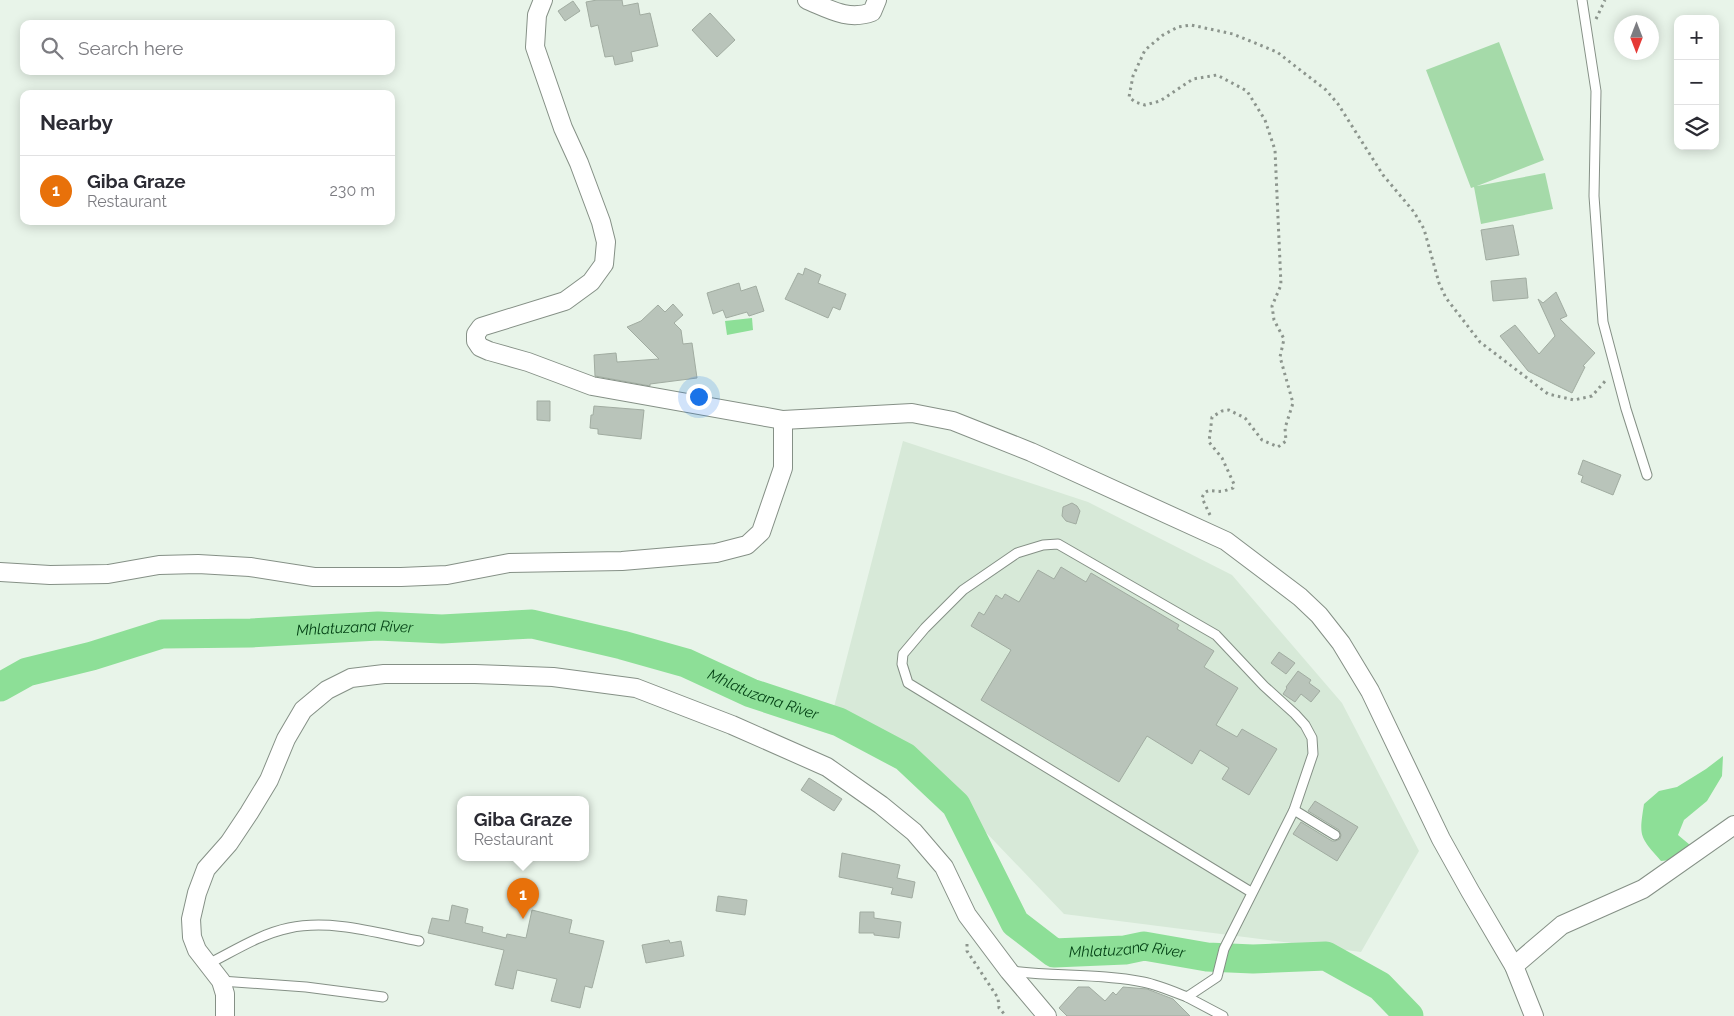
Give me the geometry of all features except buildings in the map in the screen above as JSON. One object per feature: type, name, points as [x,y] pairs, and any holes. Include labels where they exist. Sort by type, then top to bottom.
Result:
[{"type":"street","points":[[542,0],[537,15],[535,47],[601,222],[606,242],[604,264],[591,282],[565,301],[481,327],[476,334],[476,341],[480,346],[489,351],[528,362],[592,386],[783,420],[912,413],[953,421],[1031,452],[1226,541],[1300,597],[1319,615],[1341,643],[1370,691],[1441,839],[1514,966],[1534,1016]]},
{"type":"street","points":[[807,0],[851,16],[862,16],[872,12],[877,0]]},
{"type":"street","points":[[0,572],[50,575],[108,574],[159,566],[198,564],[250,567],[314,577],[400,577],[447,575],[509,562],[622,561],[716,553],[747,545],[761,532],[783,468],[783,420]]},
{"type":"street","points":[[225,1016],[226,994],[221,981],[197,950],[192,937],[191,919],[197,893],[206,869],[228,843],[269,780],[286,739],[303,710],[327,690],[351,678],[384,674],[475,674],[553,677],[636,688],[732,725],[827,767],[881,805],[914,832],[944,867],[966,916],[1046,1016]]},
{"type":"street","points":[[1514,966],[1562,925],[1643,889],[1734,825]]},
{"type":"lane","points":[[1582,0],[1596,92],[1594,196],[1603,322],[1626,408],[1647,475]]},
{"type":"lane","points":[[1187,997],[1217,977],[1224,949],[1251,892],[1294,810],[1313,754],[1312,738],[1296,714],[1264,686],[1216,635],[1058,544],[1044,545],[1017,553],[963,590],[903,654],[902,664],[908,683],[1251,892]]},
{"type":"lane","points":[[1294,810],[1335,835]]},
{"type":"lane","points":[[208,964],[262,936],[289,928],[316,925],[336,926],[419,941]]},
{"type":"lane","points":[[1009,970],[1040,974],[1090,975],[1119,978],[1159,986],[1187,997],[1223,1016]]},
{"type":"lane","points":[[221,981],[306,987],[383,997]]},
{"type":"path","points":[[1588,38],[1605,0]]},
{"type":"path","points":[[1212,519],[1202,498],[1204,493],[1208,490],[1223,491],[1232,488],[1234,484],[1222,458],[1208,442],[1212,417],[1222,411],[1230,410],[1245,418],[1262,440],[1278,446],[1286,442],[1285,428],[1293,403],[1280,358],[1284,339],[1274,320],[1272,306],[1281,285],[1275,150],[1265,120],[1246,91],[1217,75],[1193,79],[1160,101],[1145,105],[1135,102],[1129,96],[1133,76],[1145,50],[1163,34],[1178,27],[1191,25],[1233,34],[1277,52],[1326,90],[1338,104],[1383,175],[1414,212],[1424,229],[1439,283],[1446,298],[1480,342],[1548,394],[1574,400],[1592,396],[1608,378]]},
{"type":"path","points":[[967,942],[967,951],[998,998],[999,1008],[1006,1016]]},
{"type":"shaded area","points":[[1499,42],[1544,160],[1477,186],[1545,173],[1553,209],[1481,224],[1474,187],[1471,188],[1426,70]]},
{"type":"shaded area","points":[[752,318],[753,330],[727,335],[725,321]]},
{"type":"shaded area","points":[[903,441],[1088,502],[1232,575],[1342,703],[1419,851],[1361,952],[1064,914],[934,778],[834,707]]},
{"type":"shaded area","points":[[1723,756],[1722,776],[1707,801],[1684,820],[1678,835],[1690,845],[1680,859],[1661,861],[1642,836],[1641,823],[1644,804],[1659,791],[1677,787]]},
{"type":"waterway","name":"Mhlatuzana River","points":[[0,687],[27,672],[92,656],[162,634],[251,633],[378,626],[442,629],[532,624],[622,645],[686,663],[751,693],[839,722],[905,757],[956,805],[1015,923],[1054,953],[1125,950],[1144,946],[1207,957],[1253,959],[1326,956],[1380,986],[1409,1016]]},
{"type":"place","name":"Giba Graze","points":[[523,919]]}]
